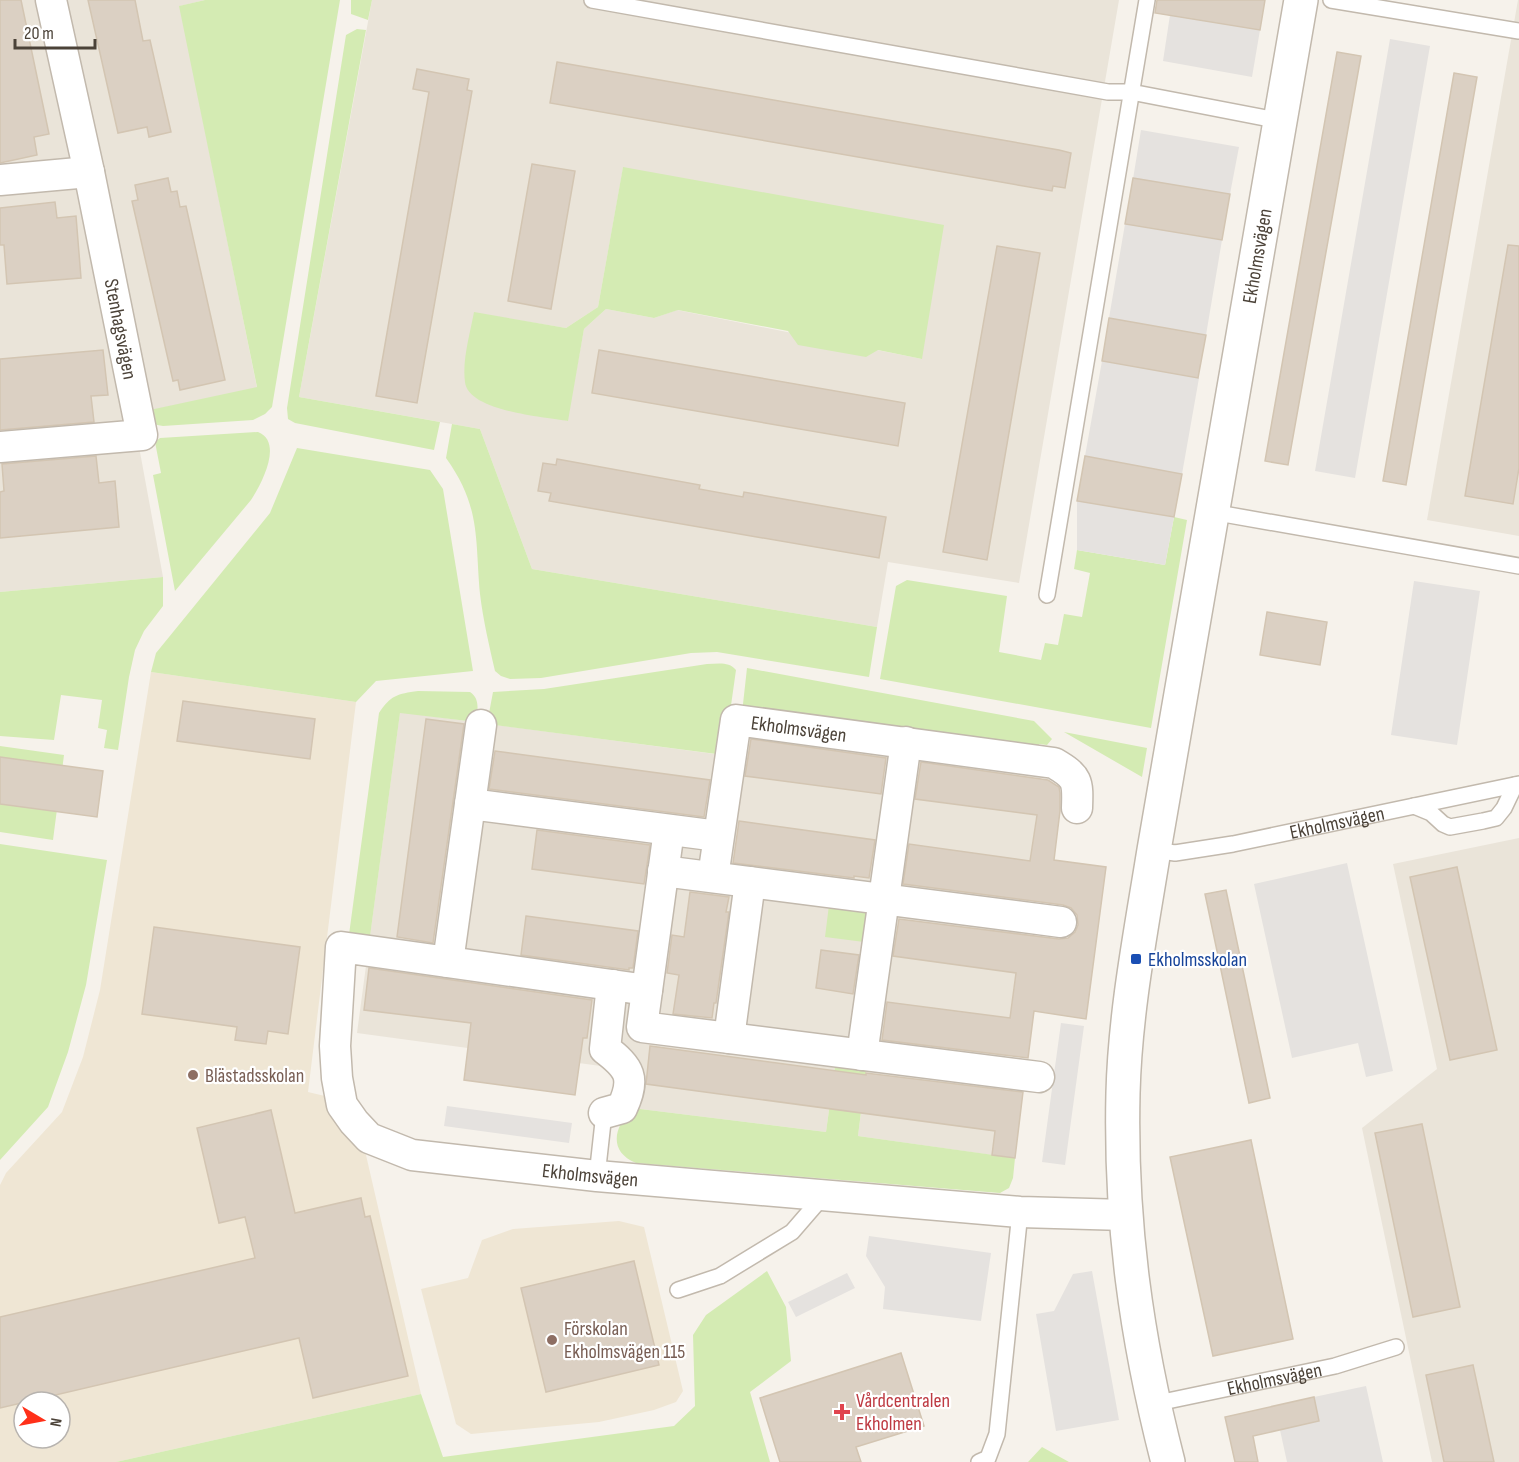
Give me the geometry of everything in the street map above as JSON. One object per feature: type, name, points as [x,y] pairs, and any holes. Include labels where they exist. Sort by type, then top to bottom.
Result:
[{"type":"street","points":[[0,180],[89,172],[51,0]]},
{"type":"street","name":"Ekholmsvägen","points":[[1168,1462],[1153,1404],[1132,1288],[1125,1215],[1123,1092],[1127,1039],[1136,959],[1154,850],[1301,0]]},
{"type":"street","name":"Stenhagsvägen","points":[[0,447],[142,435],[89,172]]},
{"type":"street","name":"Ekholmsvägen","points":[[713,877],[736,720],[1054,763],[1071,773],[1078,785],[1077,808]]},
{"type":"street","points":[[448,962],[481,725]]},
{"type":"street","points":[[862,1055],[906,742]]},
{"type":"street","points":[[470,804],[718,836]]},
{"type":"street","points":[[669,830],[642,1027],[1039,1077]]},
{"type":"street","points":[[663,871],[1061,922]]},
{"type":"street","points":[[729,1038],[750,882]]},
{"type":"street","name":"Ekholmsvägen","points":[[647,990],[341,947],[335,1046],[342,1105],[369,1138],[412,1155],[597,1176],[824,1196],[1020,1212],[1125,1215]]},
{"type":"street","points":[[604,1113],[622,1108],[631,1078],[621,1061],[605,1048],[612,985]]},
{"type":"lane","points":[[592,0],[1108,92],[1131,92],[1281,121]]},
{"type":"lane","points":[[1047,595],[1147,0]]},
{"type":"lane","points":[[1331,0],[1519,31]]},
{"type":"lane","points":[[1212,512],[1519,566]]},
{"type":"lane","points":[[1414,806],[1431,813],[1450,827],[1483,821],[1496,818],[1517,785]]},
{"type":"lane","name":"Ekholmsvägen","points":[[1154,850],[1175,853],[1233,843],[1517,785]]},
{"type":"lane","points":[[597,1176],[604,1113]]},
{"type":"lane","points":[[678,1290],[720,1276],[792,1233],[824,1196]]},
{"type":"lane","points":[[979,1462],[988,1458],[997,1434],[1020,1212]]},
{"type":"lane","name":"Ekholmsvägen","points":[[1153,1404],[1335,1366],[1396,1347]]},
{"type":"shaded area","points":[[0,0],[205,0],[180,6],[257,388],[133,414],[163,577],[0,592]]},
{"type":"shaded area","points":[[372,0],[1119,0],[1019,583],[888,562],[877,627],[532,569],[480,429],[299,397]],"holes":[[[623,168],[922,359],[677,310],[654,318],[606,309],[584,329],[567,421],[474,313],[566,328],[598,307]]]},
{"type":"shaded area","points":[[1519,0],[1519,536],[1427,520]]},
{"type":"shaded area","points":[[1170,15],[1260,30],[1252,77],[1163,61]]},
{"type":"shaded area","points":[[1390,39],[1430,46],[1355,478],[1315,471]]},
{"type":"shaded area","points":[[1141,130],[1239,147],[1230,194],[1133,179]]},
{"type":"shaded area","points":[[1125,224],[1222,240],[1206,335],[1109,318]]},
{"type":"shaded area","points":[[1102,361],[1199,378],[1182,474],[1085,456]]},
{"type":"shaded area","points":[[1077,501],[1174,517],[1165,565],[1077,550]]},
{"type":"shaded area","points":[[1414,581],[1480,591],[1457,745],[1391,735]]},
{"type":"shaded area","name":"Blästadsskolan","points":[[151,672],[356,702],[308,1092],[329,1097],[366,1155],[421,1394],[116,1462],[0,1462],[0,1185],[6,1173],[62,1112],[83,1057],[100,990]]},
{"type":"shaded area","points":[[400,712],[737,757],[742,723],[1043,764],[992,1155],[858,1136],[867,1065],[836,1061],[826,1132],[632,1108],[638,1071],[357,1033]]},
{"type":"shaded area","points":[[1519,838],[1519,1462],[1432,1462],[1362,1128],[1437,1069],[1393,864]]},
{"type":"shaded area","points":[[1347,863],[1393,1071],[1366,1077],[1358,1043],[1292,1058],[1254,884]]},
{"type":"shaded area","points":[[1061,1023],[1084,1026],[1065,1165],[1042,1162]]},
{"type":"shaded area","points":[[447,1106],[572,1123],[569,1143],[444,1126]]},
{"type":"shaded area","name":"Förskolan Ekholmsvägen 115","points":[[619,1221],[644,1227],[683,1391],[676,1402],[654,1410],[599,1422],[471,1434],[456,1424],[421,1289],[468,1278],[482,1240],[513,1229]]},
{"type":"shaded area","points":[[869,1236],[991,1253],[981,1321],[883,1309],[885,1287],[866,1256]]},
{"type":"shaded area","points":[[1092,1271],[1119,1420],[1056,1431],[1036,1314],[1054,1311],[1073,1274]]},
{"type":"shaded area","points":[[847,1273],[855,1288],[796,1317],[788,1302]]},
{"type":"shaded area","points":[[1366,1386],[1383,1462],[1287,1462],[1280,1430],[1319,1421],[1314,1397]]},
{"type":"green space","points":[[205,0],[340,0],[272,407],[265,414],[253,420],[163,426],[152,424],[145,411],[257,387],[179,6]]},
{"type":"green space","points":[[351,0],[372,0],[368,20],[351,14]]},
{"type":"green space","points":[[357,29],[366,30],[299,397],[440,422],[434,450],[295,423],[288,419],[287,408],[346,35]]},
{"type":"green space","points":[[623,167],[944,225],[922,359],[878,350],[866,357],[798,345],[788,331],[678,310],[654,318],[606,309],[584,329],[568,421],[508,411],[479,400],[469,392],[464,374],[474,312],[566,328],[598,307]]},
{"type":"green space","points":[[452,424],[480,429],[532,569],[877,627],[869,677],[717,652],[691,653],[541,678],[510,679],[501,676],[495,671],[484,622],[471,508],[446,458]]},
{"type":"green space","points":[[258,432],[266,437],[270,454],[260,484],[251,500],[175,591],[153,475],[161,473],[155,442],[160,438]]},
{"type":"green space","points":[[297,448],[430,470],[443,489],[473,671],[376,681],[356,702],[151,672],[156,653],[270,513]]},
{"type":"green space","points":[[1174,517],[1187,520],[1151,728],[880,679],[896,586],[907,580],[1007,596],[999,652],[1041,660],[1045,643],[1058,645],[1064,614],[1082,617],[1090,573],[1074,569],[1077,550],[1165,565]]},
{"type":"green space","points":[[163,577],[163,606],[144,631],[135,650],[118,750],[104,748],[107,730],[98,728],[102,700],[61,695],[54,740],[0,736],[0,592]]},
{"type":"green space","points":[[707,664],[726,664],[736,670],[724,755],[487,724],[493,692],[544,689]]},
{"type":"green space","points":[[747,668],[1034,721],[1052,739],[1047,745],[1039,744],[1038,753],[742,713]]},
{"type":"green space","points":[[418,691],[470,692],[477,702],[476,722],[400,713],[369,944],[348,942],[379,713],[395,696]]},
{"type":"green space","points":[[1064,732],[1147,748],[1142,777]]},
{"type":"green space","points":[[0,746],[64,755],[53,840],[0,832]]},
{"type":"green space","points":[[0,844],[107,860],[86,985],[68,1052],[48,1107],[0,1160]]},
{"type":"green space","points":[[829,905],[876,911],[872,943],[825,937]]},
{"type":"green space","points":[[836,1060],[867,1064],[858,1136],[1015,1158],[1013,1178],[1009,1188],[1000,1193],[636,1163],[621,1152],[618,1145],[618,1130],[621,1122],[632,1108],[826,1132]]},
{"type":"green space","points":[[767,1271],[786,1307],[791,1361],[750,1392],[770,1462],[116,1462],[421,1394],[443,1457],[674,1426],[695,1406],[693,1335],[706,1315]]},
{"type":"green space","points":[[1042,1447],[1069,1462],[1028,1462]]},
{"type":"building","points":[[0,0],[21,0],[49,134],[34,137],[37,155],[0,163]]},
{"type":"building","points":[[88,0],[135,0],[143,41],[150,40],[171,132],[149,137],[147,127],[118,133]]},
{"type":"building","points":[[1157,0],[1265,0],[1260,30],[1155,13]]},
{"type":"building","points":[[1337,52],[1361,56],[1288,465],[1265,461]]},
{"type":"building","points":[[557,62],[1059,150],[1071,153],[1065,188],[1053,186],[1052,191],[550,103]]},
{"type":"building","points":[[417,69],[469,79],[467,90],[472,91],[417,403],[376,396],[429,92],[413,89]]},
{"type":"building","points":[[1454,73],[1477,77],[1406,485],[1383,481]]},
{"type":"building","points":[[532,164],[575,171],[551,309],[508,301]]},
{"type":"building","points":[[168,178],[171,192],[177,191],[180,207],[186,206],[225,380],[180,390],[178,380],[173,381],[132,201],[138,200],[135,185]]},
{"type":"building","points":[[1133,178],[1230,194],[1222,240],[1125,224]]},
{"type":"building","points":[[55,202],[57,218],[76,216],[81,278],[7,284],[4,245],[0,245],[0,208]]},
{"type":"building","points":[[1508,245],[1519,246],[1519,468],[1513,504],[1465,496]]},
{"type":"building","points":[[997,246],[1040,253],[987,560],[943,552]]},
{"type":"building","points":[[1109,318],[1206,335],[1198,378],[1102,361]]},
{"type":"building","points":[[103,350],[108,395],[91,396],[94,422],[0,430],[0,359]]},
{"type":"building","points":[[599,350],[905,403],[898,446],[592,393]]},
{"type":"building","points":[[96,456],[99,483],[115,481],[119,527],[0,538],[0,492],[4,491],[2,464]]},
{"type":"building","points":[[1085,456],[1182,474],[1174,517],[1077,501]]},
{"type":"building","points":[[557,459],[700,485],[699,489],[743,497],[744,492],[886,517],[879,558],[549,501],[551,493],[538,491],[543,463],[556,465]]},
{"type":"building","points":[[1267,612],[1327,622],[1320,665],[1260,655]]},
{"type":"building","points":[[183,701],[315,719],[310,759],[177,741]]},
{"type":"building","points":[[426,719],[464,724],[433,943],[397,937]]},
{"type":"building","points":[[751,739],[886,758],[881,794],[745,776]]},
{"type":"building","points":[[495,751],[710,780],[704,817],[489,789]]},
{"type":"building","points":[[0,757],[103,771],[97,817],[0,804]]},
{"type":"building","points":[[921,762],[1048,780],[1059,787],[1060,793],[1054,860],[1106,867],[1086,1019],[1034,1011],[1028,1058],[882,1040],[887,1002],[1010,1018],[1016,973],[893,956],[899,919],[1059,939],[1068,938],[1075,932],[1078,925],[1077,915],[1071,908],[1063,905],[903,884],[909,844],[1030,861],[1037,815],[915,799]]},
{"type":"building","points":[[739,821],[875,840],[869,878],[733,863]]},
{"type":"building","points":[[537,830],[650,845],[644,884],[532,869]]},
{"type":"building","points":[[1457,867],[1497,1050],[1450,1060],[1410,877]]},
{"type":"building","points":[[1226,890],[1270,1098],[1249,1103],[1205,894]]},
{"type":"building","points":[[690,892],[729,897],[726,912],[729,912],[712,1018],[673,1014],[679,975],[667,973],[672,935],[684,937]]},
{"type":"building","points":[[526,916],[638,931],[633,968],[629,970],[521,955]]},
{"type":"building","points":[[154,927],[300,947],[288,1034],[268,1031],[266,1044],[235,1040],[237,1027],[142,1014]]},
{"type":"building","points":[[821,950],[859,955],[853,994],[816,988]]},
{"type":"building","points":[[369,968],[592,1000],[587,1038],[583,1038],[575,1095],[464,1080],[471,1023],[364,1010]]},
{"type":"building","points":[[650,1046],[866,1075],[866,1073],[1023,1092],[1015,1158],[992,1155],[995,1131],[646,1084]]},
{"type":"building","points":[[271,1110],[295,1213],[361,1198],[365,1217],[370,1216],[408,1376],[313,1398],[299,1338],[72,1391],[12,1390],[12,1405],[0,1408],[0,1317],[255,1258],[245,1217],[219,1223],[197,1128]]},
{"type":"building","points":[[1422,1124],[1460,1307],[1413,1317],[1375,1133]]},
{"type":"building","points":[[1251,1140],[1293,1339],[1213,1356],[1170,1157]]},
{"type":"building","points":[[634,1261],[659,1365],[546,1392],[521,1288]]},
{"type":"building","name":"Vårdcentralen Ekholmen","points":[[901,1353],[924,1426],[856,1447],[861,1462],[780,1462],[760,1398]]},
{"type":"building","points":[[1473,1365],[1494,1462],[1444,1462],[1426,1375]]},
{"type":"building","points":[[1314,1397],[1319,1421],[1253,1436],[1258,1462],[1235,1462],[1225,1417]]},
{"type":"place","name":"Ekholmsskolan","points":[[1136,959]]},
{"type":"place","name":"Blästadsskolan","points":[[193,1075]]},
{"type":"place","name":"Förskolan Ekholmsvägen 115","points":[[552,1340]]},
{"type":"place","name":"Vårdcentralen Ekholmen","points":[[842,1412]]}]
